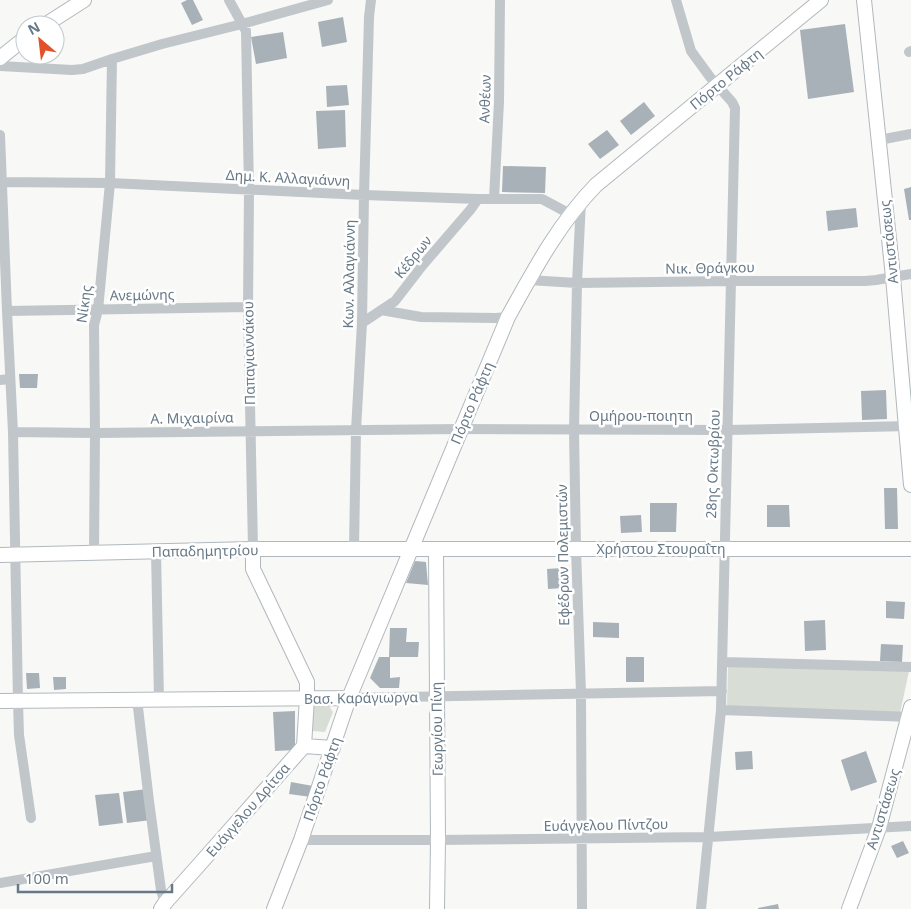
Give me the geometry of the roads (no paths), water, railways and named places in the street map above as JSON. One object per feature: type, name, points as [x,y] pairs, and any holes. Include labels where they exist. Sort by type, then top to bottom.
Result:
[{"type":"street","points":[[61,15],[84,0]]},
{"type":"street","name":"Παπαγιαννάκου","points":[[229,0],[246,31],[249,190],[248,307],[253,569],[306,682],[307,698]]},
{"type":"street","points":[[0,66],[83,69],[162,44],[328,0]]},
{"type":"street","name":"Κων. Αλλαγιάννη","points":[[354,549],[356,430],[362,324],[369,17],[372,0]]},
{"type":"street","name":"Ανθέων","points":[[494,199],[499,102],[500,0]]},
{"type":"street","name":"28ης Οκτωβρίου","points":[[676,0],[691,51],[736,108],[722,691],[701,909]]},
{"type":"street","name":"Πόρτο Ράφτη","points":[[274,909],[301,840],[349,698],[508,317],[541,257],[570,214],[603,179],[821,0]]},
{"type":"street","name":"Αντιστάσεως","points":[[864,0],[908,427],[911,485]]},
{"type":"street","points":[[0,58],[15,46]]},
{"type":"street","name":"Νίκης","points":[[94,553],[96,433],[94,325],[98,310],[110,183],[112,59]]},
{"type":"street","points":[[879,140],[911,134]]},
{"type":"street","points":[[0,135],[2,254],[6,311],[5,380],[13,432],[19,736],[31,818]]},
{"type":"street","name":"Δημ. Κ. Αλλαγιάννη","points":[[2,182],[110,183],[364,195],[542,199],[570,214]]},
{"type":"street","name":"Κέδρων","points":[[362,324],[395,301],[422,266],[471,210],[478,199]]},
{"type":"street","name":"Εφέδρων Πολεμιστών","points":[[581,201],[574,430],[581,694],[582,909]]},
{"type":"street","name":"Νικ. Θράγκου","points":[[528,280],[577,283],[865,281],[911,274]]},
{"type":"street","name":"Ανεμώνης","points":[[6,311],[248,307]]},
{"type":"street","points":[[381,310],[421,317],[508,317]]},
{"type":"street","name":"Ομήρου-ποιητη","points":[[461,430],[728,430],[908,427]]},
{"type":"street","name":"Α. Μιχαιρίνα","points":[[13,432],[461,430]]},
{"type":"street","name":"Χρήστου Στουραΐτη","points":[[410,550],[911,549]]},
{"type":"street","name":"Παπαδημητρίου","points":[[0,555],[156,551],[410,550]]},
{"type":"street","name":"Γεωργίου Πίνη","points":[[436,550],[437,909]]},
{"type":"street","points":[[156,551],[159,700]]},
{"type":"street","points":[[722,662],[911,667]]},
{"type":"street","name":"Βασ. Καράγιωργα","points":[[0,702],[722,691]]},
{"type":"street","points":[[307,698],[304,746],[333,748]]},
{"type":"street","points":[[137,699],[148,801],[163,906]]},
{"type":"street","points":[[721,710],[910,714]]},
{"type":"street","name":"Αντιστάσεως","points":[[849,909],[879,828],[910,714]]},
{"type":"street","name":"Ευάγγελου Δρίτσα","points":[[163,906],[304,746]]},
{"type":"street","name":"Ευάγγελου Πίντζου","points":[[301,840],[709,837],[911,826]]},
{"type":"street","points":[[0,883],[156,856]]}]
